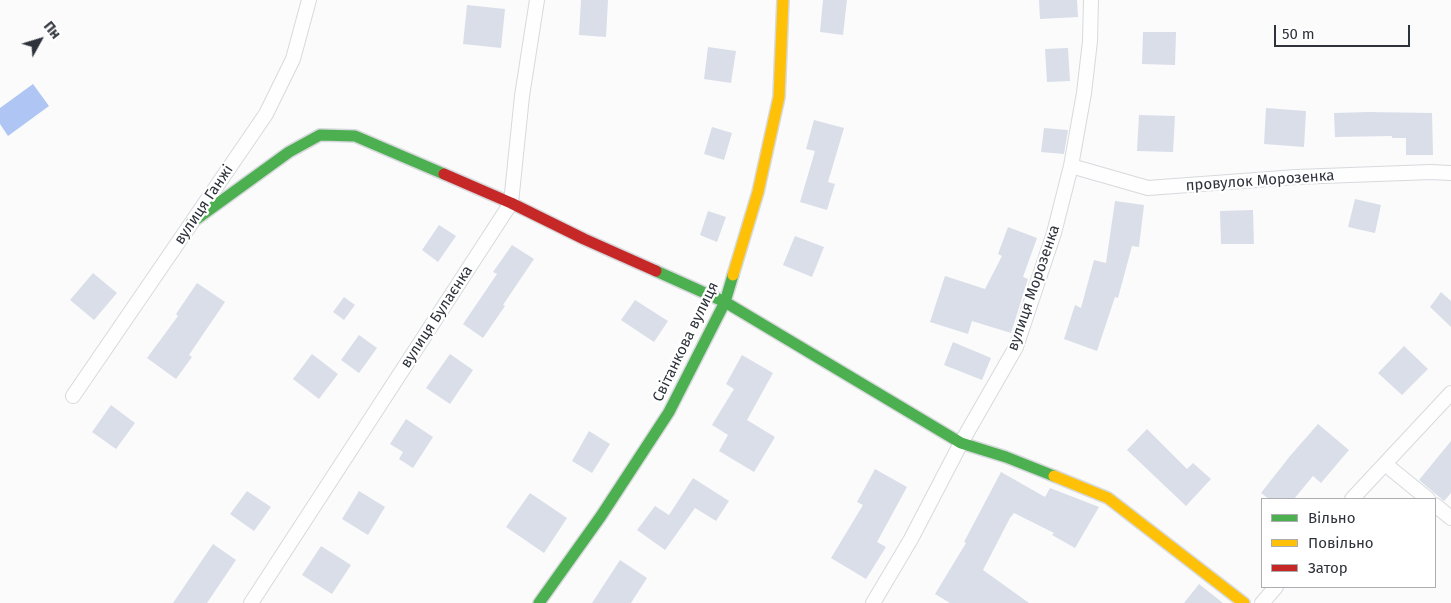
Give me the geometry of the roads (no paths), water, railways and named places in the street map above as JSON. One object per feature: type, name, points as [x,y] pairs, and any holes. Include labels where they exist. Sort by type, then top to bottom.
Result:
[{"type":"street","name":"вулиця Ганжі","points":[[73,396],[266,114],[293,59],[309,0]]},
{"type":"street","name":"вулиця Булаєнка","points":[[251,603],[511,203],[522,96],[537,0]]},
{"type":"street","name":"Світанкова вулиця","points":[[539,603],[601,516],[669,412],[726,302],[758,192],[779,97],[783,0]]},
{"type":"street","name":"вулиця Морозенка","points":[[873,603],[1016,347],[1054,233],[1071,166],[1084,94],[1090,41],[1091,0]]},
{"type":"street","points":[[191,223],[288,152],[320,135],[355,136],[511,203],[584,239],[726,302],[961,443],[1006,457],[1108,498],[1244,603]]},
{"type":"street","name":"провулок Морозенка","points":[[1071,166],[1148,188],[1296,178],[1431,172],[1451,173]]},
{"type":"street","points":[[1353,498],[1451,393]]},
{"type":"street","points":[[1385,464],[1427,498]]},
{"type":"street","points":[[1436,506],[1451,518]]},
{"type":"street","points":[[1262,603],[1275,588]]},
{"type":"water","points":[[33,84],[49,106],[8,136],[0,124],[0,108]]}]
